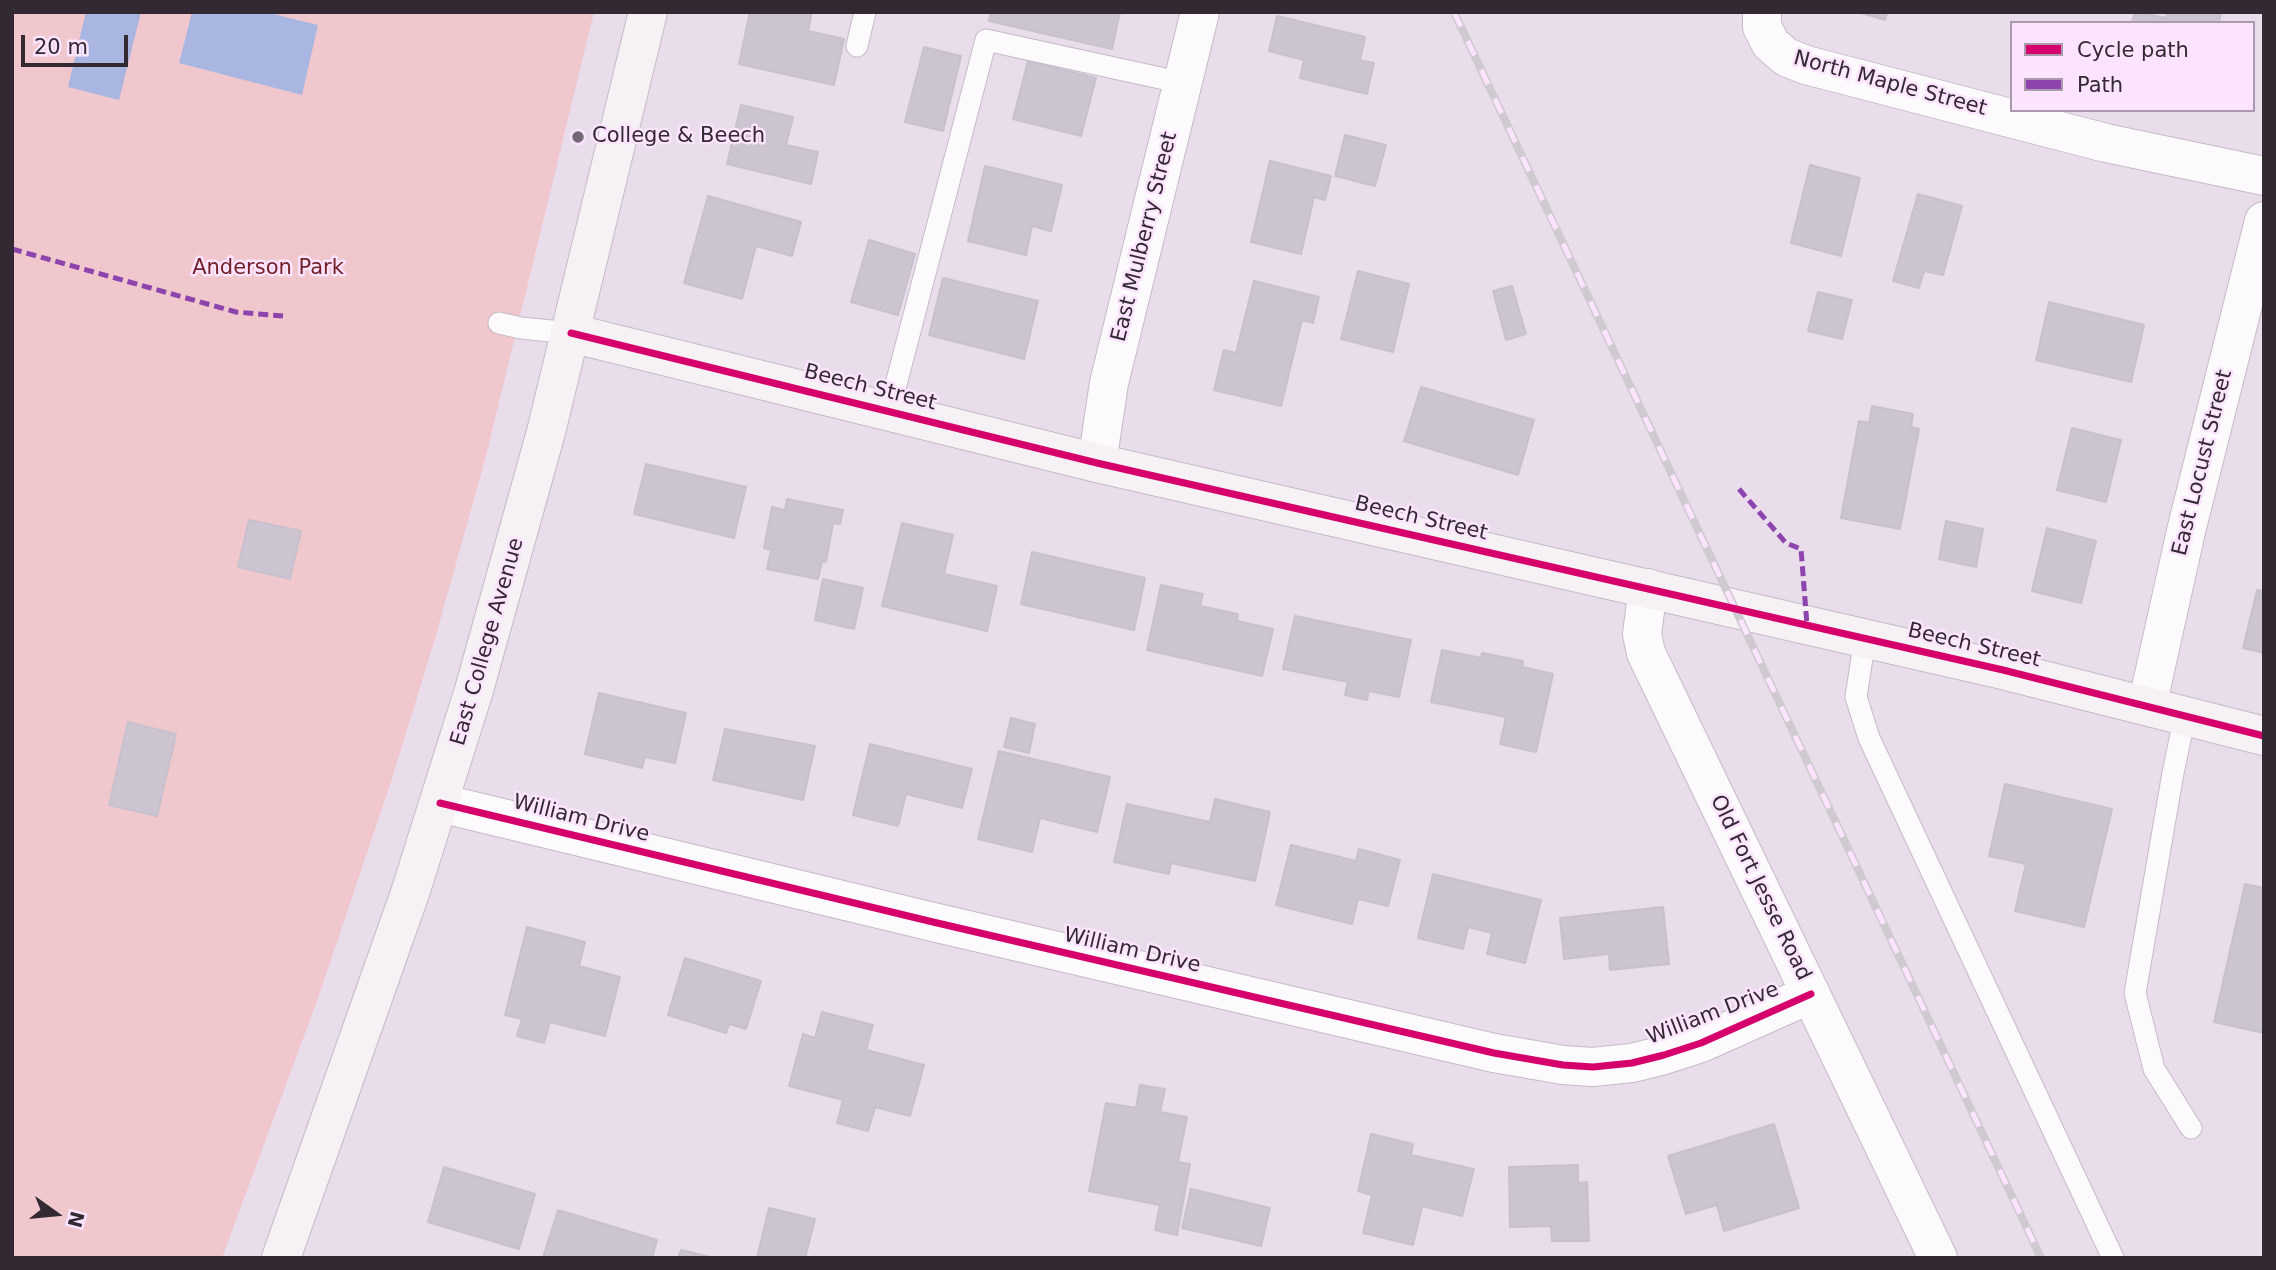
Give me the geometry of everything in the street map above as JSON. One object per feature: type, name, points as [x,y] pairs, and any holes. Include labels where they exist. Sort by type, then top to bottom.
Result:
[{"type":"street","name":"East College Avenue","points":[[283,1257],[440,803],[509,570],[571,333],[648,12]]},
{"type":"street","name":"East Mulberry Street","points":[[1097,463],[1109,383],[1200,12]]},
{"type":"street","name":"North Maple Street","points":[[1765,25],[1771,44],[1786,57],[1807,65],[2106,143],[2264,176]]},
{"type":"street","name":"East Locust Street","points":[[2147,706],[2187,527],[2264,221]]},
{"type":"street","name":"Beech Street","points":[[571,333],[1097,463],[1865,638],[2264,736]]},
{"type":"street","name":"Old Fort Jesse Road","points":[[1648,588],[1642,634],[1646,653],[1938,1258]]},
{"type":"street","name":"William Drive","points":[[440,803],[1494,1053],[1563,1065],[1632,1063],[1664,1055],[1702,1043],[1811,994]]},
{"type":"lane","points":[[857,46],[865,12]]},
{"type":"lane","points":[[889,411],[986,40],[1183,83]]},
{"type":"lane","points":[[499,323],[571,333]]},
{"type":"lane","points":[[1865,638],[1856,697],[1869,738],[2113,1258]]},
{"type":"lane","points":[[2185,716],[2135,993],[2154,1069],[2191,1128]]},
{"type":"green space","name":"Anderson Park","points":[[12,12],[594,12],[486,456],[434,642],[391,782],[318,998],[222,1258],[12,1258]]},
{"type":"water","points":[[86,12],[141,12],[119,100],[68,87]]},
{"type":"water","points":[[192,12],[265,12],[318,25],[302,95],[179,63]]},
{"type":"building","points":[[750,12],[812,12],[808,31],[844,39],[834,85],[739,64]]},
{"type":"building","points":[[991,12],[1120,12],[1112,49],[989,21]]},
{"type":"building","points":[[1858,12],[1887,12],[1885,20]]},
{"type":"building","points":[[2135,12],[2166,18],[2168,12],[2221,12],[2219,21],[2133,21]]},
{"type":"building","points":[[1277,16],[1365,37],[1360,60],[1374,63],[1367,94],[1300,78],[1304,60],[1269,51]]},
{"type":"building","points":[[924,47],[961,56],[943,131],[905,122]]},
{"type":"building","points":[[1028,61],[1096,78],[1081,136],[1013,119]]},
{"type":"building","points":[[741,105],[793,117],[786,145],[818,152],[811,184],[727,164]]},
{"type":"building","points":[[1345,135],[1386,145],[1375,186],[1335,176]]},
{"type":"building","points":[[1270,161],[1331,176],[1325,200],[1314,197],[1301,254],[1251,242]]},
{"type":"building","points":[[1810,165],[1860,178],[1841,256],[1791,243]]},
{"type":"building","points":[[985,166],[1062,185],[1051,231],[1032,226],[1026,255],[968,241]]},
{"type":"building","points":[[1918,194],[1962,206],[1943,275],[1924,271],[1919,288],[1893,281]]},
{"type":"building","points":[[708,196],[801,222],[792,256],[756,246],[742,299],[684,283]]},
{"type":"building","points":[[869,240],[915,254],[898,315],[851,302]]},
{"type":"building","points":[[1358,271],[1409,284],[1393,352],[1341,339]]},
{"type":"building","points":[[943,278],[1038,301],[1024,359],[929,335]]},
{"type":"building","points":[[1254,281],[1319,297],[1313,323],[1302,320],[1281,406],[1214,390],[1224,350],[1236,353]]},
{"type":"building","points":[[1512,286],[1526,334],[1506,340],[1493,291]]},
{"type":"building","points":[[1818,292],[1852,300],[1842,339],[1808,331]]},
{"type":"building","points":[[2049,302],[2144,325],[2131,382],[2036,360]]},
{"type":"building","points":[[1421,387],[1534,420],[1518,475],[1404,441]]},
{"type":"building","points":[[1872,406],[1913,414],[1911,427],[1919,429],[1900,529],[1841,518],[1859,421],[1869,423]]},
{"type":"building","points":[[2072,428],[2121,440],[2106,502],[2057,490]]},
{"type":"building","points":[[646,464],[746,487],[734,538],[634,514]]},
{"type":"building","points":[[787,499],[843,510],[840,524],[833,523],[826,562],[822,561],[818,579],[767,569],[771,550],[764,548],[772,507],[785,510]]},
{"type":"building","points":[[249,520],[301,531],[290,579],[238,567]]},
{"type":"building","points":[[1946,521],[1983,529],[1976,567],[1939,559]]},
{"type":"building","points":[[902,523],[953,535],[944,574],[997,586],[987,631],[882,606]]},
{"type":"building","points":[[2047,528],[2096,541],[2081,603],[2032,591]]},
{"type":"building","points":[[1032,552],[1145,578],[1134,630],[1021,604]]},
{"type":"building","points":[[823,579],[863,588],[854,629],[815,620]]},
{"type":"building","points":[[1161,585],[1203,594],[1200,606],[1238,614],[1237,621],[1273,629],[1262,676],[1147,650]]},
{"type":"building","points":[[2257,590],[2264,591],[2264,653],[2243,648]]},
{"type":"building","points":[[1295,616],[1411,640],[1399,697],[1369,691],[1367,700],[1345,695],[1348,682],[1283,669]]},
{"type":"building","points":[[1442,650],[1481,658],[1482,653],[1523,661],[1522,667],[1553,674],[1536,752],[1500,744],[1506,717],[1431,702]]},
{"type":"building","points":[[599,693],[686,713],[675,763],[645,757],[642,768],[585,754]]},
{"type":"building","points":[[1011,718],[1035,724],[1029,753],[1004,747]]},
{"type":"building","points":[[128,722],[176,734],[157,816],[109,805]]},
{"type":"building","points":[[725,729],[815,746],[803,800],[713,780]]},
{"type":"building","points":[[870,744],[972,769],[962,808],[906,794],[898,826],[853,815]]},
{"type":"building","points":[[999,751],[1110,777],[1097,832],[1040,818],[1032,852],[978,839]]},
{"type":"building","points":[[2005,784],[2112,809],[2084,927],[2015,911],[2026,864],[1989,856]]},
{"type":"building","points":[[1215,799],[1270,812],[1255,881],[1171,863],[1169,874],[1114,862],[1127,804],[1210,822]]},
{"type":"building","points":[[1291,845],[1356,861],[1359,849],[1400,860],[1388,906],[1358,899],[1352,924],[1276,905]]},
{"type":"building","points":[[1433,874],[1541,900],[1525,963],[1487,954],[1492,933],[1468,927],[1463,949],[1418,938]]},
{"type":"building","points":[[2245,884],[2264,888],[2264,1033],[2214,1022]]},
{"type":"building","points":[[1663,907],[1669,964],[1610,970],[1609,954],[1564,959],[1560,918]]},
{"type":"building","points":[[527,927],[585,942],[579,966],[620,977],[605,1036],[550,1022],[544,1043],[517,1036],[522,1019],[505,1015]]},
{"type":"building","points":[[685,958],[761,981],[746,1029],[729,1024],[726,1033],[668,1015]]},
{"type":"building","points":[[822,1012],[873,1025],[866,1050],[924,1065],[910,1116],[875,1107],[868,1131],[837,1123],[843,1100],[789,1086],[803,1034],[815,1038]]},
{"type":"building","points":[[1140,1085],[1165,1089],[1160,1112],[1187,1117],[1178,1162],[1190,1164],[1177,1235],[1155,1230],[1160,1205],[1089,1191],[1106,1103],[1136,1108]]},
{"type":"building","points":[[1774,1124],[1799,1208],[1724,1231],[1717,1205],[1686,1214],[1668,1156]]},
{"type":"building","points":[[1371,1134],[1413,1144],[1411,1155],[1474,1169],[1462,1216],[1422,1206],[1413,1245],[1363,1233],[1372,1195],[1358,1191]]},
{"type":"building","points":[[1578,1165],[1578,1183],[1587,1182],[1589,1241],[1552,1241],[1551,1226],[1510,1227],[1509,1167]]},
{"type":"building","points":[[444,1167],[535,1194],[519,1249],[428,1222]]},
{"type":"building","points":[[1191,1189],[1270,1208],[1261,1246],[1182,1228]]},
{"type":"building","points":[[769,1208],[815,1219],[805,1258],[757,1258]]},
{"type":"building","points":[[558,1210],[657,1240],[652,1258],[543,1258]]},
{"type":"building","points":[[681,1250],[714,1258],[678,1258]]},
{"type":"railway","points":[[1454,12],[2041,1258]]},
{"type":"marked path","points":[[12,249],[236,312],[283,316]]},
{"type":"marked path","points":[[1739,489],[1786,543],[1801,549],[1807,625]]},
{"type":"cycle path","points":[[571,333],[1097,463],[2003,670],[2264,736]]},
{"type":"cycle path","points":[[440,803],[1494,1053],[1563,1065],[1593,1067],[1632,1063],[1664,1055],[1701,1043],[1811,994]]},
{"type":"place","name":"College & Beech","points":[[578,137]]}]
